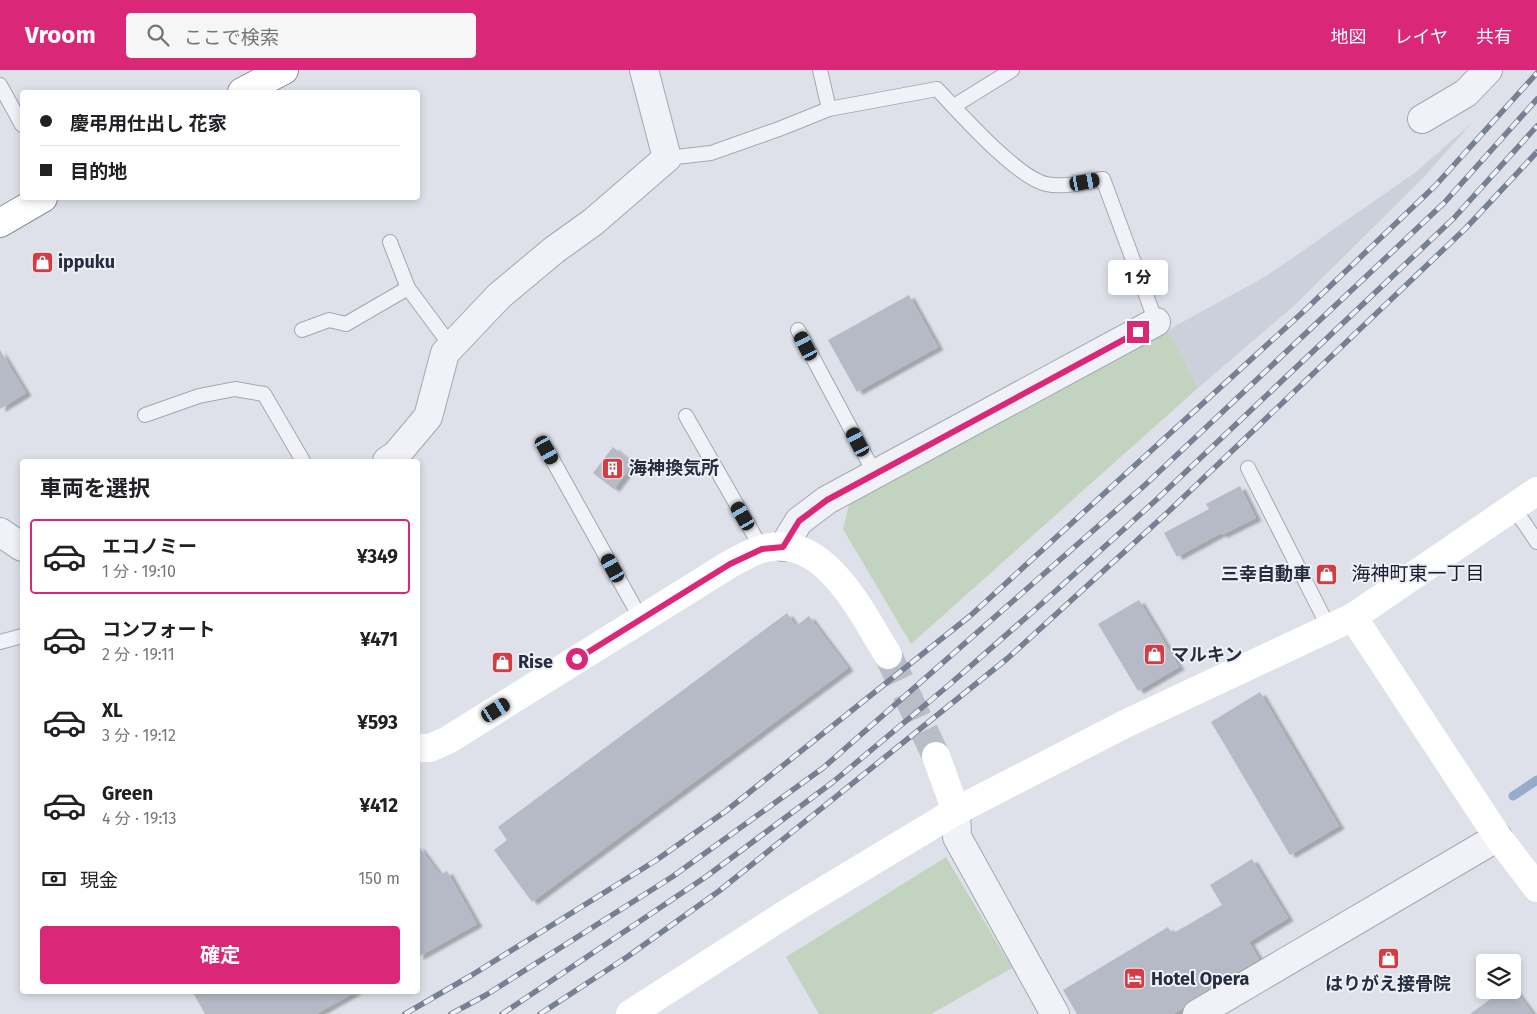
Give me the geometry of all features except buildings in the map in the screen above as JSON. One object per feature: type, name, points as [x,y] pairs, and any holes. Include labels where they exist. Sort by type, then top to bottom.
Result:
[{"type":"main road","points":[[246,90],[284,70]]},
{"type":"main road","points":[[0,223],[40,200]]},
{"type":"main road","points":[[630,1014],[795,908],[956,811],[1127,723],[1341,623],[1537,491]]},
{"type":"main road","points":[[420,748],[430,748],[448,740],[730,564],[773,548],[804,551],[826,564],[849,592],[888,654]]},
{"type":"main road","points":[[1341,623],[1537,888]]},
{"type":"main road","points":[[936,756],[956,811]]},
{"type":"street","points":[[390,459],[396,455],[428,417],[444,353],[499,296],[554,250],[593,222],[668,158],[644,70]]},
{"type":"street","points":[[1422,119],[1466,93],[1488,70]]},
{"type":"street","points":[[773,548],[799,521],[827,500],[1156,322]]},
{"type":"street","points":[[0,532],[20,546]]},
{"type":"street","points":[[956,811],[957,837],[1055,1014]]},
{"type":"street","points":[[1197,1014],[1498,837]]},
{"type":"lane","points":[[820,70],[830,109]]},
{"type":"lane","points":[[954,106],[1012,70]]},
{"type":"lane","points":[[0,85],[20,121]]},
{"type":"lane","points":[[668,158],[711,153],[779,130],[830,109],[937,89],[1011,163],[1033,179],[1047,184],[1068,185],[1103,179],[1156,322]]},
{"type":"lane","points":[[390,242],[408,288],[451,346]]},
{"type":"lane","points":[[302,330],[329,320],[346,324],[408,288]]},
{"type":"lane","points":[[798,330],[876,474]]},
{"type":"lane","points":[[146,415],[199,396],[235,389],[264,394],[302,459]]},
{"type":"lane","points":[[686,416],[773,548]]},
{"type":"lane","points":[[547,450],[641,619]]},
{"type":"lane","points":[[1248,468],[1341,623]]},
{"type":"lane","points":[[1514,508],[1537,542]]},
{"type":"lane","points":[[0,642],[20,637]]},
{"type":"shaded area","points":[[1473,122],[1423,178],[1296,304],[1198,388],[1168,330],[1268,275],[1416,172]]},
{"type":"green space","points":[[1168,330],[1198,388],[911,644],[843,529],[850,501]]},
{"type":"green space","points":[[946,857],[1012,968],[931,1014],[819,1014],[786,957]]},
{"type":"waterway","points":[[1513,796],[1537,780]]},
{"type":"tunnel","points":[[888,655],[936,756]]},
{"type":"railway","points":[[405,1014],[472,975],[655,861],[726,811],[970,616],[1303,312],[1435,186],[1537,73]]},
{"type":"railway","points":[[451,1014],[486,995],[672,877],[823,768],[1145,485],[1444,203],[1537,99]]},
{"type":"railway","points":[[502,1014],[707,876],[833,782],[949,685],[1155,501],[1454,218],[1537,126]]},
{"type":"railway","points":[[540,1014],[627,957],[719,891],[1008,658],[1168,512],[1466,228],[1537,152]]},
{"type":"place","name":"ippuku","points":[[42,262]]},
{"type":"place","name":"海神換気所","points":[[613,468]]},
{"type":"place","name":"三幸自動車","points":[[1327,574]]},
{"type":"place","name":"マルキン","points":[[1155,655]]},
{"type":"place","name":"Rise","points":[[502,662]]},
{"type":"place","name":"はりがえ接骨院","points":[[1388,959]]},
{"type":"place","name":"Hotel Opera","points":[[1135,979]]},
{"type":"district","name":"海神町東一丁目","points":[[1418,573]]},
{"type":"route","points":[[577,659],[730,564],[762,549],[783,547],[799,521],[827,500],[1138,332]]}]
